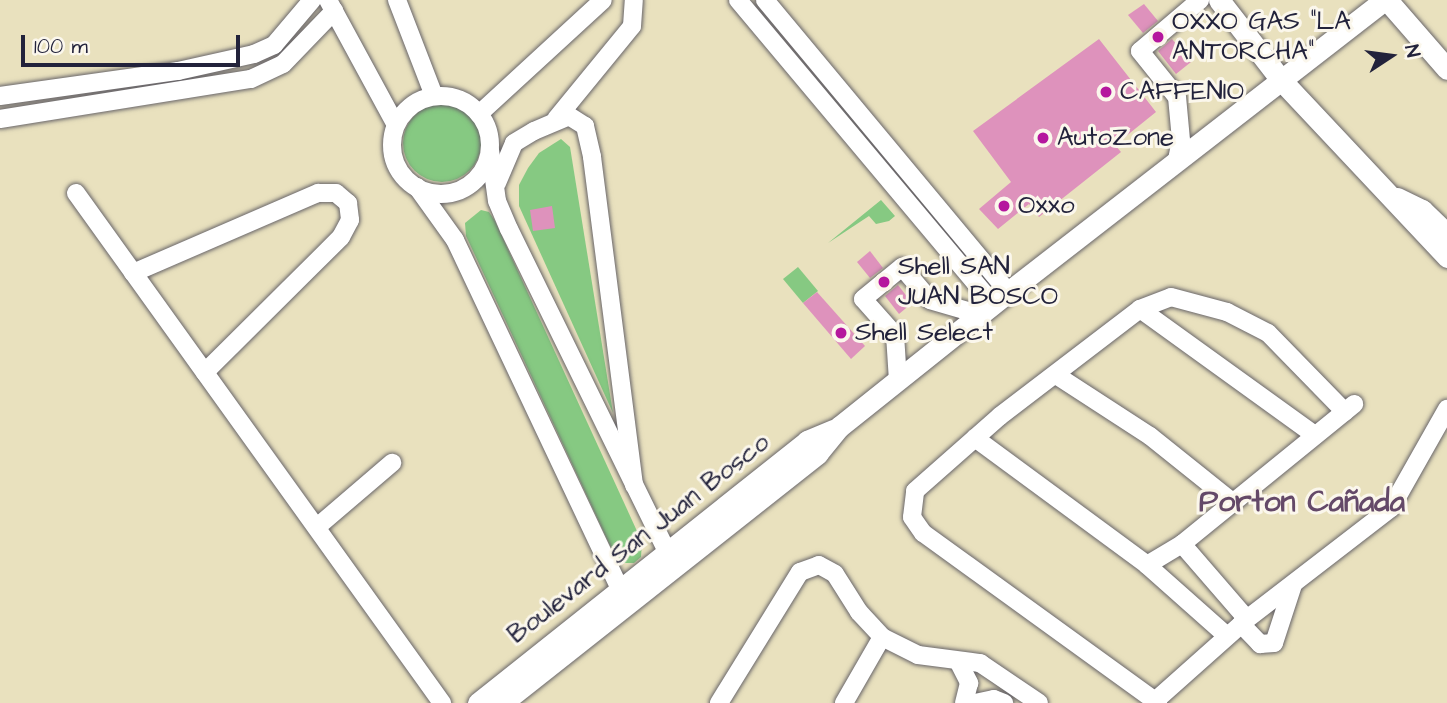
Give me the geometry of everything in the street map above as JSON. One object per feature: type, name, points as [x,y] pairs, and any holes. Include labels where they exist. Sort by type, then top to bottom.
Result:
[{"type":"main road","points":[[1219,0],[1281,79],[1447,257]]},
{"type":"main road","name":"Boulevard San Juan Bosco","points":[[502,703],[807,441],[839,427],[1177,160],[1385,0]]},
{"type":"main road","points":[[1385,0],[1447,69]]},
{"type":"main road","points":[[1386,193],[1422,209],[1447,234]]},
{"type":"main road","name":"Boulevard San Juan Bosco","points":[[478,703],[626,596]]},
{"type":"street","points":[[312,0],[274,45],[178,80],[4,118],[2,96],[178,80],[251,79],[283,64],[331,6],[396,125]]},
{"type":"street","points":[[397,0],[435,96]]},
{"type":"street","points":[[479,114],[603,0]]},
{"type":"street","points":[[495,186],[514,143],[556,119],[632,26],[634,0]]},
{"type":"street","points":[[738,0],[994,304]]},
{"type":"street","points":[[765,0],[994,304]]},
{"type":"street","points":[[1177,160],[1181,140],[1177,97],[1140,51],[1200,0]]},
{"type":"street","points":[[435,96],[467,103],[479,114],[490,137],[495,186],[509,229],[634,492],[671,559],[652,579],[626,596],[455,240],[417,187],[398,166],[393,146],[396,125],[419,101],[435,96]]},
{"type":"street","points":[[556,119],[575,117],[589,137],[631,436],[634,492]]},
{"type":"street","points":[[417,187],[443,194],[457,191],[479,176],[490,150]]},
{"type":"street","points":[[76,193],[442,703]]},
{"type":"street","points":[[133,272],[318,193],[335,193],[348,203],[350,220],[341,237],[205,372]]},
{"type":"street","points":[[898,381],[895,335],[863,299],[902,267],[930,300],[994,304]]},
{"type":"street","points":[[1147,565],[1182,544],[1350,408],[1275,338],[1227,312],[1171,298],[1140,309],[975,438],[915,491],[912,517],[916,525],[1156,702],[1239,626],[1391,508],[1447,408]]},
{"type":"street","points":[[1140,309],[1315,435]]},
{"type":"street","points":[[1056,375],[1150,436],[1231,502]]},
{"type":"street","points":[[975,438],[1147,565],[1239,626],[1260,644],[1274,643],[1293,584]]},
{"type":"street","points":[[317,527],[392,463]]},
{"type":"street","points":[[1182,544],[1239,626]]},
{"type":"street","points":[[719,703],[795,579],[813,565],[835,574],[859,612],[882,636],[918,655],[980,663],[1039,703]]},
{"type":"street","points":[[844,703],[882,636]]},
{"type":"street","points":[[958,661],[969,683],[964,703]]},
{"type":"street","points":[[975,703],[993,699],[1004,703]]},
{"type":"green space","points":[[442,104],[457,107],[470,115],[478,128],[481,143],[478,158],[470,171],[457,179],[442,182],[427,179],[414,171],[406,158],[403,143],[406,128],[414,115],[427,107]]},
{"type":"green space","points":[[561,139],[570,147],[613,413],[519,206],[519,185],[528,168],[539,153]]},
{"type":"green space","points":[[881,200],[895,216],[889,221],[876,224],[869,216],[828,243]]},
{"type":"green space","points":[[481,210],[489,212],[495,221],[642,542],[641,557],[634,563],[624,563],[614,554],[466,236],[465,223]]},
{"type":"green space","points":[[798,267],[818,291],[803,303],[783,279]]},
{"type":"building","points":[[1144,4],[1158,21],[1143,33],[1128,15]]},
{"type":"building","name":"AutoZone","points":[[1099,39],[1156,112],[1115,145],[1121,152],[1039,217],[1029,204],[998,229],[979,209],[1011,182],[973,131]]},
{"type":"building","points":[[1172,39],[1191,62],[1176,74],[1158,51]]},
{"type":"building","points":[[552,206],[555,228],[533,231],[530,210]]},
{"type":"building","points":[[870,251],[883,268],[870,278],[857,262]]},
{"type":"building","points":[[898,285],[912,303],[899,314],[885,296]]},
{"type":"building","points":[[817,292],[865,346],[851,359],[803,303]]},
{"type":"place","name":"OXXO GAS \"LA ANTORCHA\"","points":[[1158,37]]},
{"type":"place","name":"CAFFENIO","points":[[1106,92]]},
{"type":"place","name":"AutoZone","points":[[1043,138]]},
{"type":"place","name":"Oxxo","points":[[1004,206]]},
{"type":"place","name":"Shell SAN JUAN BOSCO","points":[[884,282]]},
{"type":"place","name":"Shell Select","points":[[841,333]]},
{"type":"district","name":"Porton Cañada","points":[[1302,502]]}]
